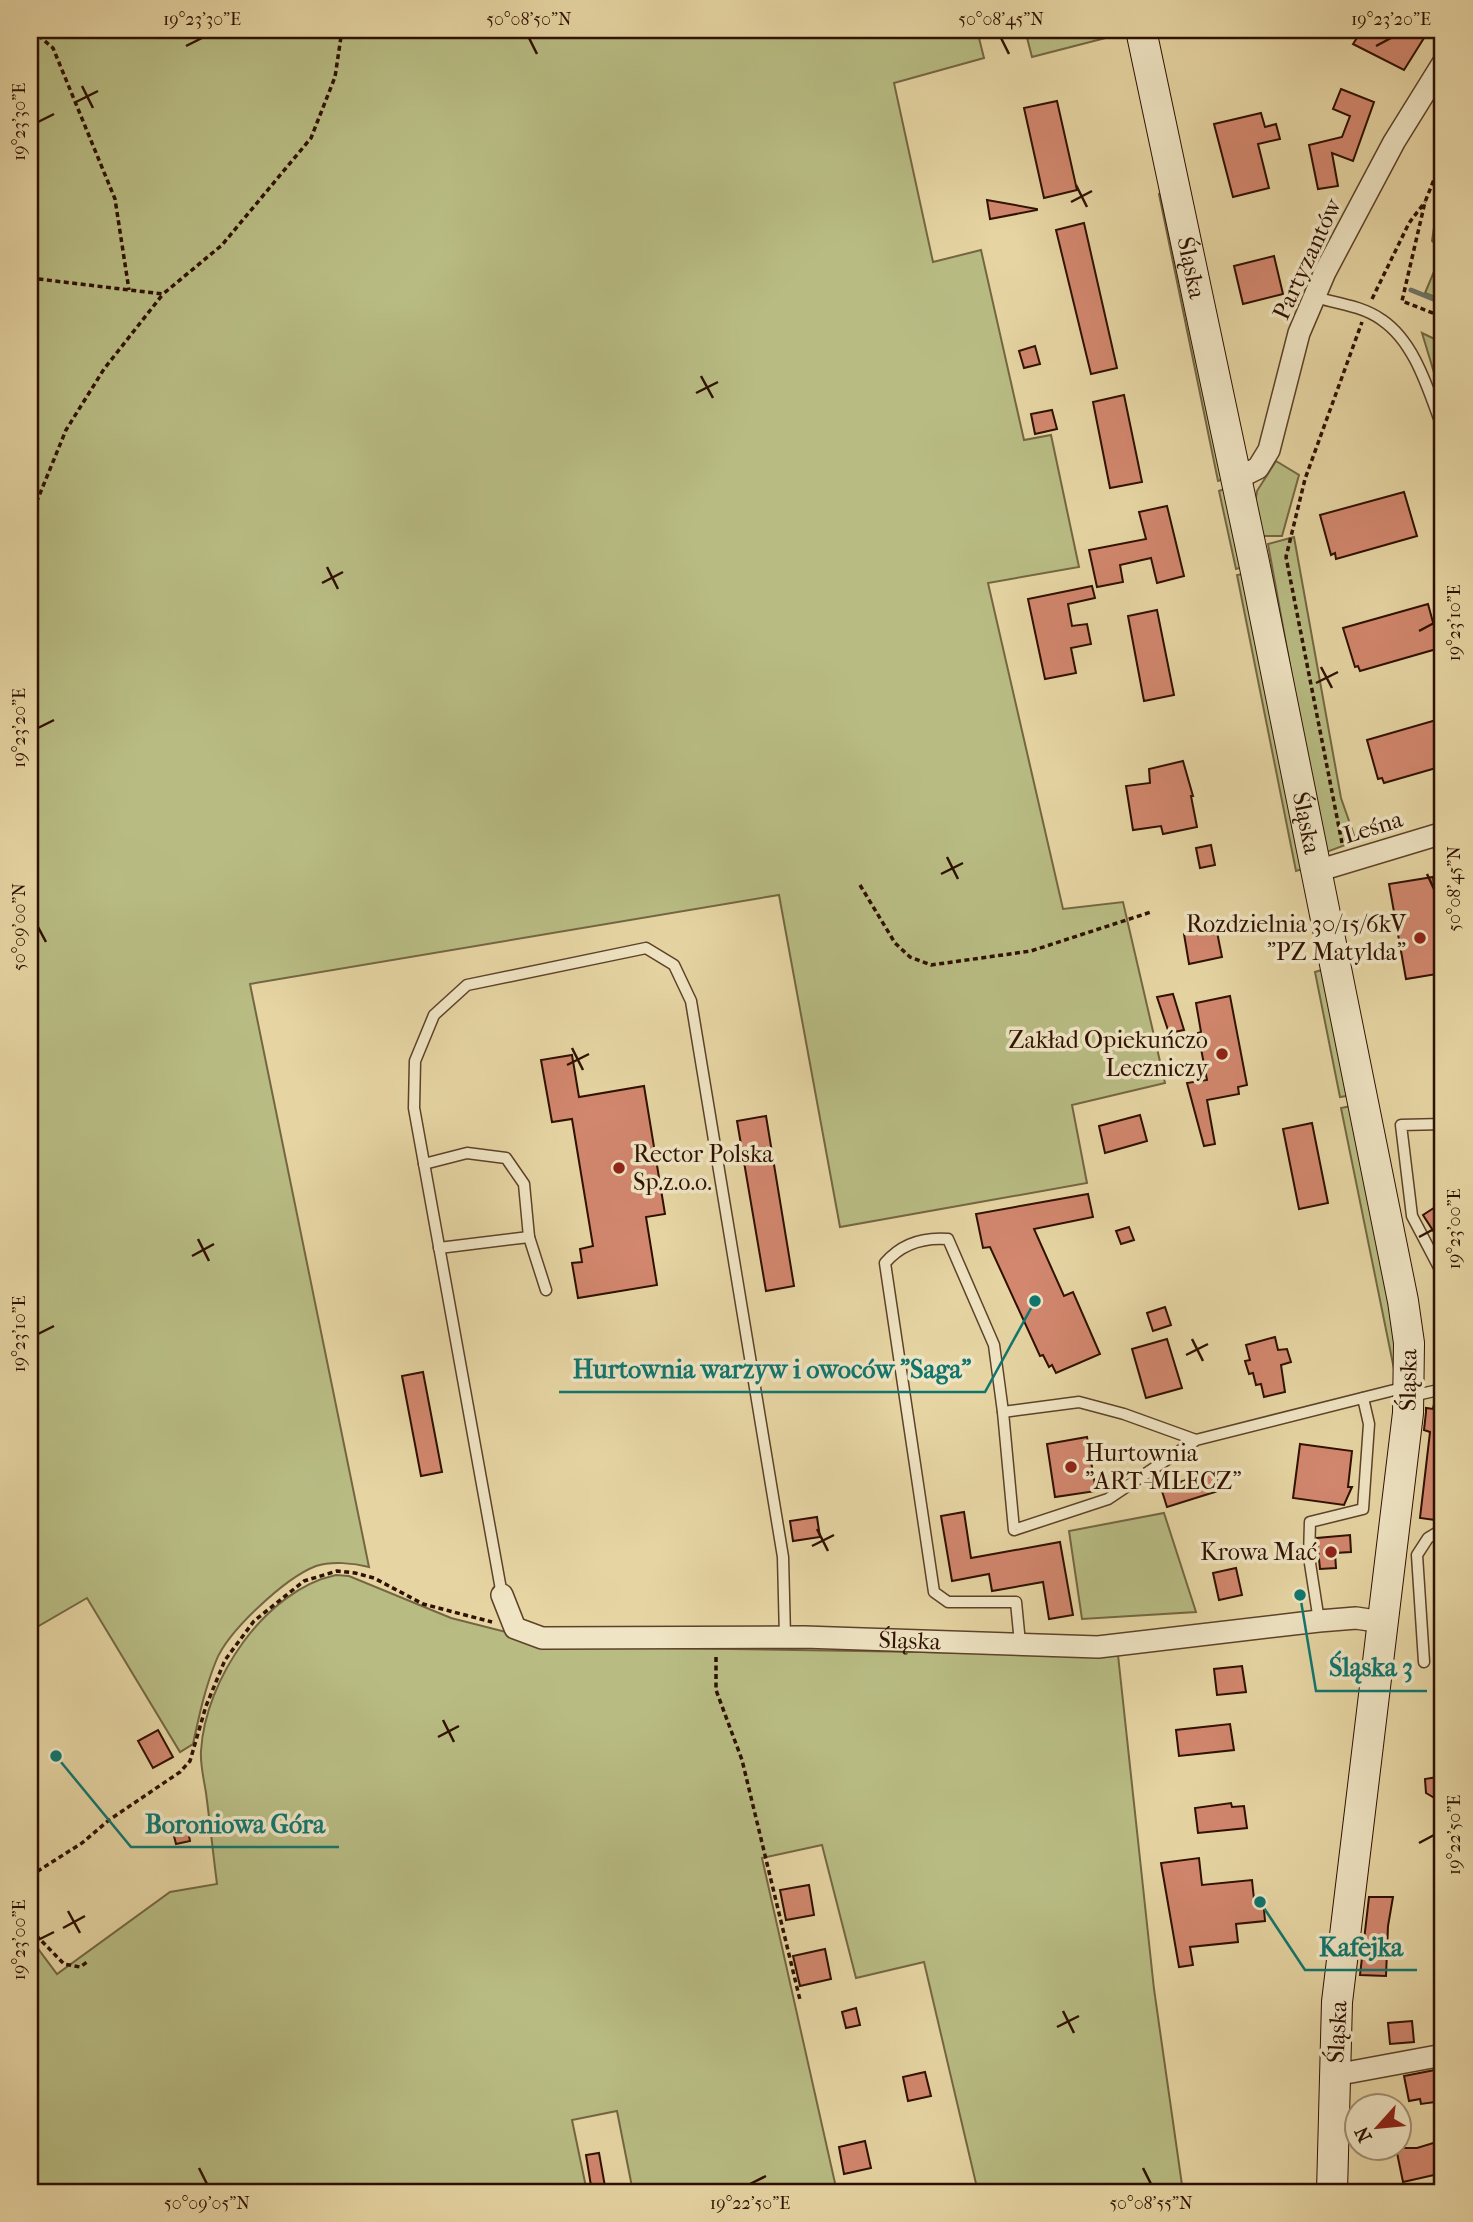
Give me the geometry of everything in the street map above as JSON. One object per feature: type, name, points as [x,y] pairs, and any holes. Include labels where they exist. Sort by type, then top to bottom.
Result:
[{"type":"main road","name":"Śląska","points":[[1141,30],[1236,480],[1331,867],[1409,1343],[1410,1391],[1338,1989],[1332,2192]]},
{"type":"street","name":"Partyzantów","points":[[1236,480],[1258,468],[1269,450],[1299,333],[1314,297],[1394,142],[1443,63]]},
{"type":"street","name":"Leśna","points":[[1331,867],[1443,833]]},
{"type":"street","points":[[502,1595],[514,1628]]},
{"type":"street","name":"Śląska","points":[[514,1628],[542,1638],[785,1637],[1098,1647],[1319,1621],[1356,1618],[1383,1622]]},
{"type":"street","points":[[1335,2075],[1443,2055]]},
{"type":"lane","points":[[1314,297],[1367,312],[1394,330],[1417,363],[1443,429]]},
{"type":"lane","points":[[502,1595],[414,1108],[415,1061],[434,1015],[467,985],[646,948],[674,965],[691,1001],[783,1557],[785,1637]]},
{"type":"lane","points":[[1443,1124],[1401,1125],[1412,1216],[1443,1275]]},
{"type":"lane","points":[[424,1164],[467,1153],[506,1158],[524,1184],[529,1237],[546,1290]]},
{"type":"lane","points":[[439,1248],[529,1237]]},
{"type":"lane","points":[[1020,1643],[1016,1602],[947,1602],[934,1592],[899,1369],[886,1263],[894,1253],[926,1237],[948,1239],[994,1345],[1014,1530],[1108,1499],[1196,1440],[1363,1398],[1443,1389]]},
{"type":"lane","points":[[1319,1621],[1310,1557],[1310,1522],[1363,1509],[1369,1424],[1363,1398]]},
{"type":"lane","points":[[1003,1412],[1079,1402],[1124,1414],[1196,1440]]},
{"type":"lane","points":[[1424,1662],[1417,1555],[1428,1538],[1443,1529]]},
{"type":"path","points":[[32,30],[53,48],[115,199],[129,290]]},
{"type":"path","points":[[30,518],[66,430],[104,369],[163,294],[222,245],[311,138],[335,77],[342,30]]},
{"type":"path","points":[[1443,157],[1425,202],[1402,301],[1443,317]]},
{"type":"path","points":[[1331,867],[1286,557],[1304,479],[1367,312],[1409,223],[1425,202]]},
{"type":"path","points":[[30,278],[163,294]]},
{"type":"path","points":[[860,885],[895,943],[910,957],[931,965],[1031,951],[1151,912]]},
{"type":"path","points":[[30,1877],[180,1772],[190,1761],[206,1706],[225,1660],[254,1621],[304,1581],[337,1571],[355,1573],[374,1578],[424,1604],[514,1628]]},
{"type":"path","points":[[717,1638],[716,1690],[742,1760],[800,2000]]},
{"type":"path","points":[[30,1929],[64,1964],[80,1967],[87,1962]]},
{"type":"green space","points":[[30,30],[977,30],[984,58],[894,83],[933,262],[981,250],[1024,440],[1051,435],[1079,567],[988,583],[1063,909],[1123,902],[1165,1083],[1072,1105],[1087,1183],[840,1227],[779,895],[250,984],[369,1567],[343,1563],[316,1566],[289,1582],[259,1607],[222,1649],[209,1681],[193,1744],[180,1752],[87,1598],[30,1631]]},
{"type":"green space","points":[[1025,30],[1120,30],[1121,34],[1032,57]]},
{"type":"green space","points":[[1443,167],[1443,242],[1440,249],[1432,241]]},
{"type":"green space","points":[[1169,192],[1229,477],[1218,481],[1159,194]]},
{"type":"green space","points":[[1443,250],[1443,300],[1425,293]]},
{"type":"green space","points":[[1422,333],[1443,343],[1443,388],[1439,389]]},
{"type":"green space","points":[[1276,461],[1299,475],[1282,536],[1261,536],[1255,504],[1257,491]]},
{"type":"green space","points":[[1232,486],[1249,565],[1236,569],[1219,491]]},
{"type":"green space","points":[[1294,537],[1341,798],[1356,841],[1324,853],[1268,544]]},
{"type":"green space","points":[[1250,573],[1309,867],[1296,871],[1237,575]]},
{"type":"green space","points":[[1328,968],[1353,1095],[1340,1097],[1315,972]]},
{"type":"green space","points":[[1356,1105],[1399,1363],[1394,1369],[1341,1108]]},
{"type":"green space","points":[[1164,1513],[1196,1612],[1082,1619],[1069,1531]]},
{"type":"green space","points":[[336,1575],[349,1576],[451,1618],[510,1633],[535,1646],[1118,1655],[1154,1989],[1183,2192],[978,2192],[924,1962],[856,1978],[822,1845],[762,1858],[837,2192],[633,2192],[617,2111],[572,2120],[587,2192],[30,2192],[30,1938],[57,1974],[170,1892],[217,1884],[201,1756],[205,1724],[214,1696],[243,1642],[263,1619],[286,1599],[310,1584]]},
{"type":"building","points":[[1362,30],[1429,30],[1404,70],[1353,44]]},
{"type":"building","points":[[1341,89],[1374,102],[1353,161],[1332,153],[1338,186],[1318,189],[1309,145],[1342,137],[1350,116],[1333,109]]},
{"type":"building","points":[[1057,101],[1077,190],[1044,198],[1024,108]]},
{"type":"building","points":[[1261,113],[1265,127],[1276,124],[1280,139],[1258,144],[1269,188],[1233,197],[1214,124]]},
{"type":"building","points":[[987,200],[1037,209],[1037,210],[990,219]]},
{"type":"building","points":[[1084,223],[1117,368],[1091,374],[1056,230]]},
{"type":"building","points":[[1274,256],[1283,294],[1243,304],[1234,266]]},
{"type":"building","points":[[1035,346],[1040,364],[1024,368],[1019,351]]},
{"type":"building","points":[[1124,395],[1142,482],[1110,488],[1093,402]]},
{"type":"building","points":[[1052,410],[1057,429],[1035,434],[1031,414]]},
{"type":"building","points":[[1404,492],[1417,536],[1336,559],[1335,553],[1331,555],[1320,515]]},
{"type":"building","points":[[1167,506],[1184,576],[1157,583],[1151,558],[1120,565],[1123,582],[1097,587],[1089,550],[1146,539],[1139,512]]},
{"type":"building","points":[[1092,586],[1095,598],[1068,604],[1072,626],[1087,624],[1091,644],[1071,648],[1076,673],[1045,679],[1028,599]]},
{"type":"building","points":[[1428,604],[1440,648],[1360,671],[1358,666],[1355,667],[1343,628]]},
{"type":"building","points":[[1157,610],[1174,695],[1144,701],[1128,616]]},
{"type":"building","points":[[1443,718],[1443,766],[1384,783],[1382,778],[1378,779],[1367,740]]},
{"type":"building","points":[[1183,761],[1193,796],[1197,827],[1163,834],[1161,826],[1133,830],[1126,786],[1150,783],[1149,769]]},
{"type":"building","points":[[1211,845],[1215,865],[1200,868],[1196,848]]},
{"type":"building","name":"Rozdzielnia 30/15/6kV \"PZ Matylda\"","points":[[1433,877],[1443,949],[1443,973],[1406,979],[1389,884]]},
{"type":"building","points":[[1216,927],[1222,957],[1189,964],[1184,934]]},
{"type":"building","points":[[1173,994],[1184,1030],[1169,1033],[1157,997]]},
{"type":"building","name":"Zakład Opiekuńczo Leczniczy","points":[[1230,996],[1247,1085],[1238,1087],[1239,1094],[1207,1100],[1215,1144],[1204,1146],[1187,1083],[1207,1080],[1198,1033],[1201,1032],[1196,1003]]},
{"type":"building","name":"Rector Polska Sp.z.o.o.","points":[[572,1055],[579,1097],[644,1086],[665,1214],[646,1217],[657,1285],[578,1298],[572,1263],[582,1262],[580,1249],[593,1246],[572,1119],[552,1122],[541,1060]]},
{"type":"building","points":[[1140,1115],[1147,1141],[1105,1153],[1099,1126]]},
{"type":"building","points":[[766,1116],[794,1286],[766,1291],[737,1121]]},
{"type":"building","points":[[1312,1123],[1328,1203],[1299,1209],[1283,1129]]},
{"type":"building","points":[[1088,1194],[1093,1217],[1034,1229],[1064,1296],[1073,1292],[1100,1354],[1056,1373],[1052,1365],[1049,1367],[1043,1355],[1040,1356],[990,1247],[983,1248],[976,1214]]},
{"type":"building","points":[[1443,1202],[1443,1246],[1423,1215]]},
{"type":"building","points":[[1129,1227],[1134,1240],[1121,1244],[1116,1231]]},
{"type":"building","points":[[1165,1307],[1171,1325],[1153,1331],[1147,1313]]},
{"type":"building","points":[[1275,1337],[1278,1350],[1287,1349],[1291,1362],[1281,1365],[1285,1392],[1264,1397],[1261,1384],[1256,1385],[1253,1373],[1249,1374],[1245,1361],[1250,1360],[1246,1345]]},
{"type":"building","points":[[1167,1339],[1182,1388],[1146,1398],[1132,1349]]},
{"type":"building","points":[[423,1372],[442,1472],[421,1476],[402,1376]]},
{"type":"building","points":[[1434,1404],[1443,1405],[1443,1521],[1420,1518],[1430,1432],[1424,1430],[1426,1408],[1433,1409]]},
{"type":"building","name":"Hurtownia \"ART-MLECZ\"","points":[[1087,1437],[1096,1491],[1055,1497],[1047,1444]]},
{"type":"building","points":[[1300,1444],[1352,1451],[1348,1487],[1352,1487],[1344,1505],[1293,1498]]},
{"type":"building","points":[[1215,1471],[1221,1490],[1167,1507],[1161,1488]]},
{"type":"building","points":[[964,1512],[971,1558],[1060,1542],[1073,1615],[1049,1619],[1043,1582],[992,1591],[989,1574],[952,1581],[941,1516]]},
{"type":"building","points":[[817,1517],[820,1537],[793,1541],[790,1521]]},
{"type":"building","name":"Krowa Mać","points":[[1350,1535],[1351,1552],[1335,1553],[1336,1568],[1320,1569],[1317,1538]]},
{"type":"building","points":[[1236,1568],[1242,1595],[1219,1600],[1213,1573]]},
{"type":"building","points":[[1242,1666],[1246,1692],[1217,1695],[1214,1669]]},
{"type":"building","points":[[1230,1724],[1234,1750],[1179,1756],[1176,1730]]},
{"type":"building","points":[[158,1730],[173,1757],[153,1768],[138,1741]]},
{"type":"building","points":[[1443,1776],[1443,1803],[1426,1793],[1425,1779]]},
{"type":"building","points":[[1231,1803],[1232,1807],[1244,1806],[1247,1828],[1198,1833],[1195,1808]]},
{"type":"building","points":[[186,1821],[190,1841],[176,1844],[171,1824]]},
{"type":"building","points":[[1199,1858],[1202,1885],[1252,1880],[1254,1899],[1263,1898],[1265,1921],[1236,1924],[1238,1942],[1190,1947],[1193,1965],[1179,1967],[1161,1863]]},
{"type":"building","points":[[809,1885],[814,1915],[786,1920],[780,1890]]},
{"type":"building","points":[[1369,1897],[1393,1897],[1388,1926],[1386,1976],[1360,1975]]},
{"type":"building","points":[[825,1949],[831,1979],[800,1986],[793,1956]]},
{"type":"building","points":[[856,2008],[860,2025],[846,2028],[842,2012]]},
{"type":"building","points":[[1412,2021],[1414,2042],[1390,2044],[1388,2023]]},
{"type":"building","points":[[1440,2069],[1443,2101],[1421,2104],[1420,2099],[1414,2100],[1414,2092],[1407,2092],[1404,2076]]},
{"type":"building","points":[[925,2072],[931,2096],[908,2101],[903,2077]]},
{"type":"building","points":[[1443,2140],[1443,2173],[1403,2182],[1399,2162],[1414,2162],[1414,2148]]},
{"type":"building","points":[[865,2141],[871,2168],[844,2174],[839,2147]]},
{"type":"building","points":[[599,2153],[606,2192],[592,2192],[586,2155]]},
{"type":"waterway","points":[[1411,290],[1443,303]]},
{"type":"place","name":"Rozdzielnia 30/15/6kV \"PZ Matylda\"","points":[[1420,938]]},
{"type":"place","name":"Zakład Opiekuńczo Leczniczy","points":[[1222,1054]]},
{"type":"place","name":"Rector Polska Sp.z.o.o.","points":[[619,1168]]},
{"type":"place","name":"Hurtownia warzyw i owoców \"Saga\"","points":[[1035,1301]]},
{"type":"place","name":"Hurtownia \"ART-MLECZ\"","points":[[1071,1467]]},
{"type":"place","name":"Krowa Mać","points":[[1331,1552]]},
{"type":"place","name":"Śląska 3","points":[[1300,1595]]},
{"type":"place","name":"Boroniowa Góra","points":[[56,1756]]},
{"type":"place","name":"Kafejka","points":[[1260,1902]]}]
